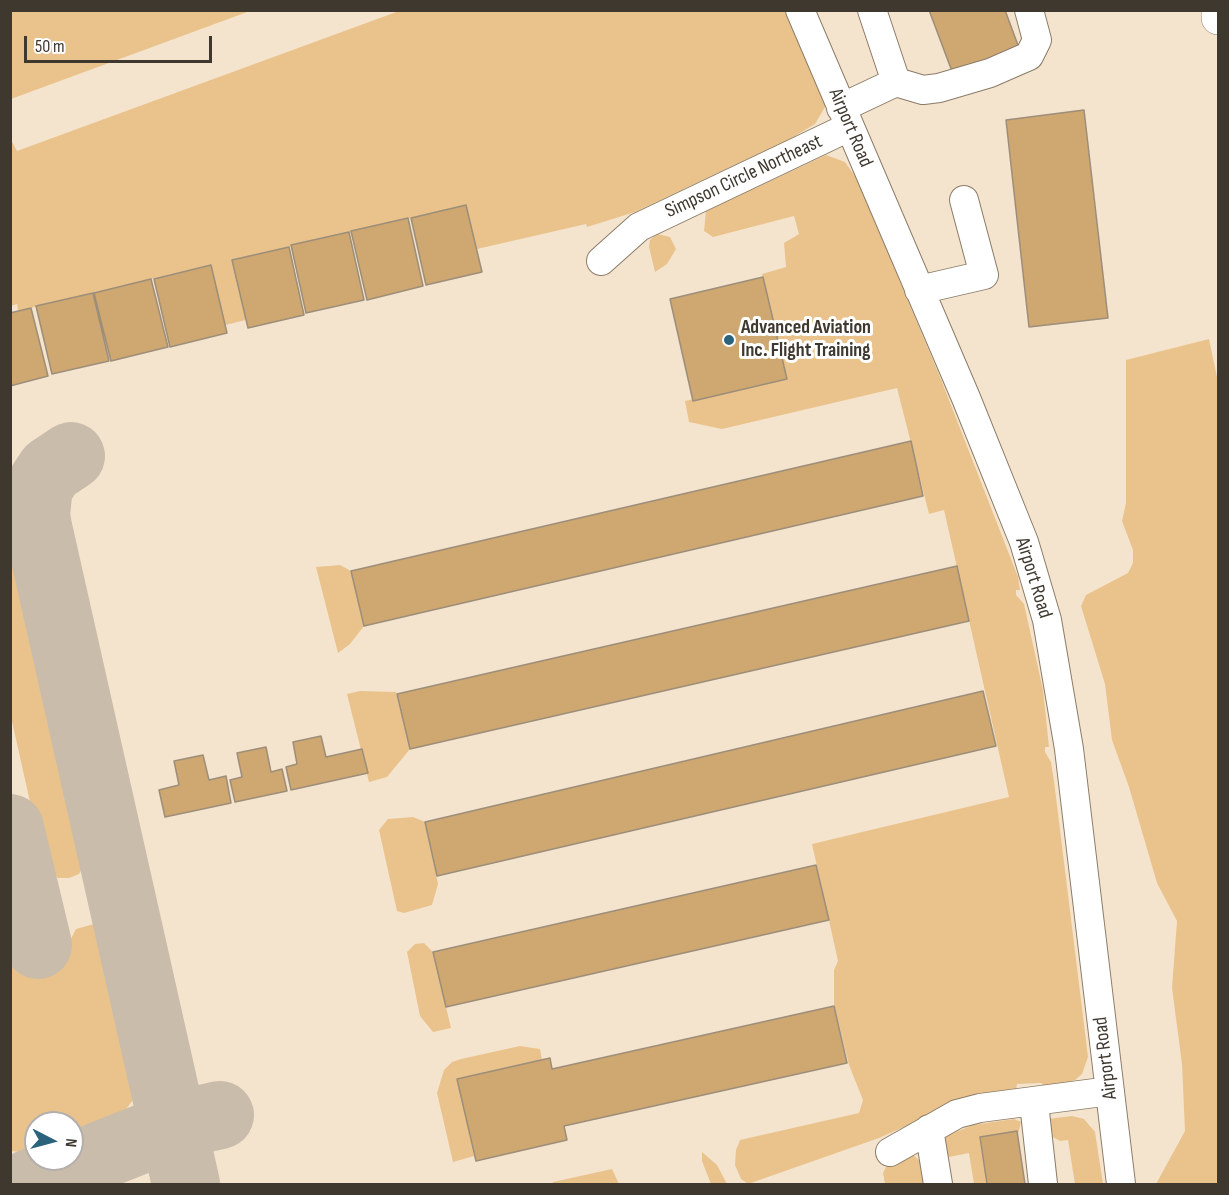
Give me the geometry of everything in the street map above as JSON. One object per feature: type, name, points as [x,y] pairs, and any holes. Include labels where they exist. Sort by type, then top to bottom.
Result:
[{"type":"highway","points":[[1218,10],[1218,18]]},
{"type":"street","name":"Airport Road","points":[[800,10],[1024,542],[1047,620],[1067,738],[1121,1185]]},
{"type":"street","points":[[872,10],[896,82],[923,90],[939,88],[990,73],[1029,56],[1037,40],[1029,10]]},
{"type":"street","name":"Simpson Circle Northeast","points":[[601,261],[639,227],[845,118],[896,82]]},
{"type":"street","points":[[919,290],[984,275],[964,200]]},
{"type":"street","points":[[890,1152],[957,1114],[980,1108],[1110,1091]]},
{"type":"street","points":[[1034,1102],[1043,1185]]},
{"type":"street","points":[[929,1129],[938,1185]]},
{"type":"shaded area","points":[[11,10],[250,10],[250,11],[11,99]]},
{"type":"shaded area","points":[[399,11],[788,11],[825,100],[825,107],[815,124],[790,139],[635,212],[587,227],[586,224],[477,249],[466,205],[233,260],[246,320],[225,325],[210,265],[18,311],[17,304],[11,306],[10,138],[17,151]]},
{"type":"shaded area","points":[[826,155],[845,162],[857,179],[940,377],[1018,577],[1020,590],[1016,590],[1016,595],[1024,604],[1043,690],[1049,747],[1045,747],[1045,752],[1051,762],[1054,781],[1088,1057],[1082,1074],[1075,1080],[1046,1088],[1041,1083],[1017,1084],[1016,1090],[950,1102],[879,1138],[748,1184],[741,1179],[735,1165],[736,1150],[740,1140],[859,1113],[863,1100],[849,1065],[834,1004],[834,970],[838,961],[812,844],[1009,797],[944,510],[929,514],[897,388],[722,429],[689,422],[685,401],[786,378],[762,274],[786,267],[784,243],[799,234],[794,216],[713,237],[704,231],[706,211]]},
{"type":"shaded area","points":[[657,234],[670,237],[676,249],[667,264],[655,272],[649,247],[650,240]]},
{"type":"shaded area","points":[[1209,339],[1218,382],[1218,1184],[1156,1184],[1185,1131],[1182,1064],[1172,988],[1177,921],[1157,883],[1129,787],[1112,740],[1105,684],[1081,606],[1086,595],[1128,573],[1133,563],[1133,550],[1122,521],[1126,503],[1126,360]]},
{"type":"shaded area","points":[[11,564],[26,569],[36,587],[92,826],[94,849],[79,874],[69,878],[58,878],[43,860],[11,717]]},
{"type":"shaded area","points":[[340,565],[351,571],[364,626],[350,644],[338,653],[316,567]]},
{"type":"shaded area","points":[[360,691],[396,692],[410,749],[387,777],[369,782],[347,694]]},
{"type":"shaded area","points":[[413,817],[425,822],[438,884],[432,905],[404,913],[397,911],[379,830],[388,819]]},
{"type":"shaded area","points":[[10,916],[18,950],[59,942],[64,952],[76,929],[94,924],[104,929],[119,945],[145,1065],[132,1101],[117,1122],[84,1137],[84,1111],[24,1111],[24,1152],[11,1151]]},
{"type":"shaded area","points":[[424,943],[433,952],[451,1028],[433,1032],[420,1016],[407,952],[415,944]]},
{"type":"shaded area","points":[[520,1046],[540,1049],[542,1060],[458,1079],[474,1156],[453,1162],[437,1093],[444,1070],[452,1062],[461,1059]]},
{"type":"shaded area","points":[[1072,1116],[1084,1119],[1095,1132],[1103,1184],[1075,1184],[1068,1140],[1060,1141],[1051,1136],[1048,1119]]},
{"type":"shaded area","points":[[1014,1119],[1021,1122],[1018,1134],[1017,1131],[980,1137],[987,1184],[974,1184],[969,1153],[949,1157],[946,1154],[944,1141],[946,1136],[973,1125]]},
{"type":"shaded area","points":[[702,1152],[717,1165],[727,1184],[711,1184],[702,1161]]},
{"type":"shaded area","points":[[912,1154],[920,1161],[925,1184],[885,1184],[883,1173],[886,1167]]},
{"type":"shaded area","points":[[612,1169],[619,1184],[552,1184],[553,1182]]},
{"type":"building","points":[[929,10],[1005,10],[1019,48],[953,74]]},
{"type":"building","points":[[1084,110],[1108,318],[1029,327],[1006,120]]},
{"type":"building","points":[[466,205],[482,272],[426,285],[411,218]]},
{"type":"building","points":[[408,218],[423,286],[367,300],[351,231]]},
{"type":"building","points":[[349,232],[364,300],[306,313],[291,245]]},
{"type":"building","points":[[289,247],[304,315],[248,328],[232,260]]},
{"type":"building","points":[[211,265],[227,333],[170,347],[154,279]]},
{"type":"building","name":"Advanced Aviation Inc. Flight Training","points":[[763,277],[787,379],[693,401],[670,299]]},
{"type":"building","points":[[151,279],[168,347],[111,361],[94,293]]},
{"type":"building","points":[[93,293],[109,361],[52,374],[36,306]]},
{"type":"building","points":[[31,308],[48,376],[10,386],[10,313]]},
{"type":"building","points":[[911,441],[923,496],[364,626],[351,571]]},
{"type":"building","points":[[957,566],[969,621],[410,749],[397,694]]},
{"type":"building","points":[[983,691],[996,746],[437,876],[425,822]]},
{"type":"building","points":[[321,736],[326,757],[362,749],[368,773],[291,790],[286,767],[297,764],[293,742]]},
{"type":"building","points":[[266,747],[271,772],[282,769],[287,791],[235,802],[230,780],[242,777],[237,753]]},
{"type":"building","points":[[203,755],[209,780],[226,776],[231,803],[165,817],[159,790],[179,785],[174,761]]},
{"type":"building","points":[[816,865],[829,920],[446,1007],[433,952]]},
{"type":"building","points":[[834,1006],[847,1063],[564,1126],[567,1140],[476,1161],[457,1079],[550,1058],[552,1069]]},
{"type":"building","points":[[1017,1131],[1025,1184],[987,1184],[980,1137]]},
{"type":"taxiway","points":[[71,456],[50,470],[39,487],[36,514],[38,527],[186,1184]]},
{"type":"taxiway","points":[[10,828],[38,945]]},
{"type":"taxiway","points":[[28,1184],[180,1124],[220,1115]]},
{"type":"place","name":"Advanced Aviation Inc. Flight Training","points":[[729,340]]}]
